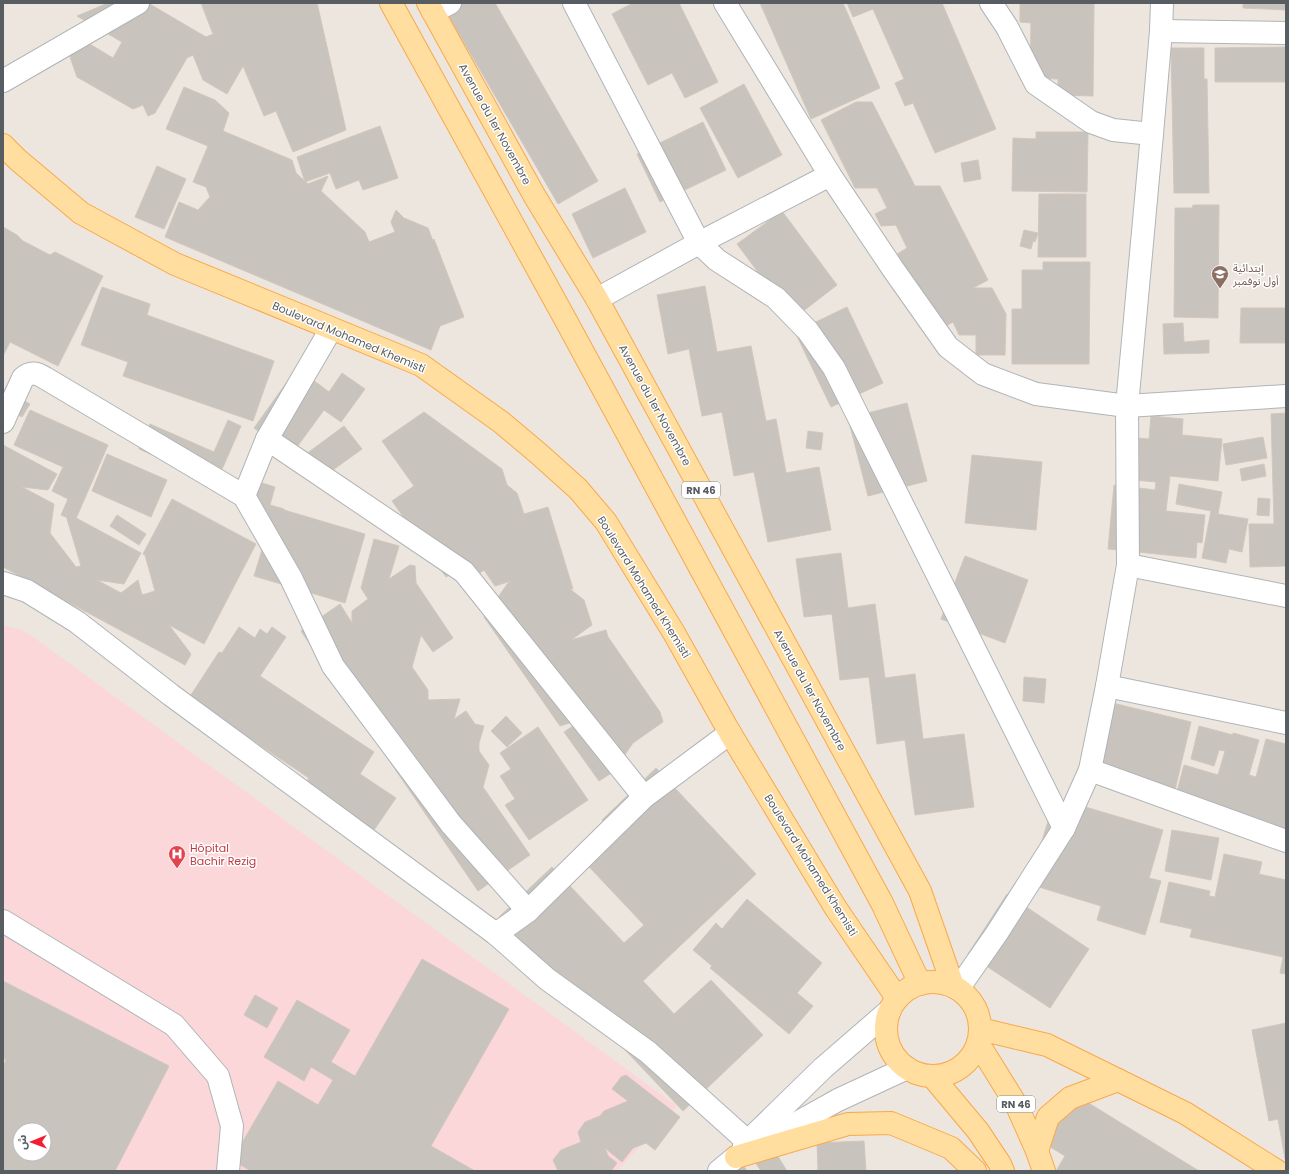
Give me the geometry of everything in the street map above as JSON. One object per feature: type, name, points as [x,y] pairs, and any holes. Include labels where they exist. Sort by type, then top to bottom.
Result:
[{"type":"main road","points":[[391,3],[564,317],[874,889],[920,984]]},
{"type":"main road","name":"Avenue du 1er Novembre","points":[[437,6],[534,195],[597,299],[920,891],[955,988]]},
{"type":"main road","name":"Boulevard Mohamed Khemisti","points":[[3,145],[18,160],[81,213],[175,264],[421,365],[501,422],[578,489],[606,522],[674,633],[730,733],[894,1004]]},
{"type":"main road","points":[[931,982],[942,983],[955,988],[967,996],[974,1006],[978,1017],[979,1036],[972,1056],[961,1067],[947,1074],[932,1076],[919,1074],[907,1068],[897,1060],[890,1049],[887,1036],[886,1023],[894,1004],[907,989],[920,984],[931,982]]},
{"type":"main road","points":[[979,1036],[1047,1045],[1185,1113],[1277,1171]]},
{"type":"main road","name":"RN 46","points":[[979,1036],[1017,1106],[1040,1161]]},
{"type":"main road","points":[[932,1076],[978,1131],[1003,1171]]},
{"type":"main road","points":[[1040,1161],[1048,1117],[1070,1098],[1118,1080]]},
{"type":"main road","points":[[741,1149],[848,1124],[891,1123],[951,1148],[975,1171]]},
{"type":"street","points":[[574,3],[699,243],[717,260],[776,298],[808,331],[834,368],[1064,828]]},
{"type":"street","points":[[725,3],[830,175],[893,269],[948,347],[983,374],[1036,394],[1127,406],[1286,396]]},
{"type":"street","points":[[991,3],[1007,27],[1036,84],[1092,122],[1113,130],[1152,134]]},
{"type":"street","points":[[955,988],[996,933],[1064,828],[1090,770],[1107,686],[1128,565],[1127,406],[1161,31],[1162,3]]},
{"type":"street","points":[[3,81],[131,5]]},
{"type":"street","points":[[1161,31],[1286,33]]},
{"type":"street","points":[[597,299],[699,243],[830,175]]},
{"type":"street","points":[[244,496],[267,440],[331,329]]},
{"type":"street","points":[[3,422],[8,394],[26,375],[32,373],[40,375],[244,496],[291,578],[333,666],[451,824],[528,911]]},
{"type":"street","points":[[267,440],[464,572],[644,797]]},
{"type":"street","points":[[1128,565],[1286,596]]},
{"type":"street","points":[[3,583],[27,591],[77,622],[171,695],[496,934],[547,978],[648,1052],[741,1149]]},
{"type":"street","points":[[1107,686],[1286,723]]},
{"type":"street","points":[[496,934],[528,911],[644,797],[730,733]]},
{"type":"street","points":[[1090,770],[1286,841]]},
{"type":"street","points":[[3,921],[174,1025],[218,1076],[232,1126],[228,1171]]},
{"type":"street","points":[[718,1171],[823,1068],[894,1004]]},
{"type":"street","points":[[741,1149],[838,1100],[907,1068]]},
{"type":"shaded area","name":"Hôpital Bachir Rezig","points":[[3,625],[25,631],[677,1106],[617,1171],[3,1171]]},
{"type":"building","points":[[108,3],[148,3],[206,37],[213,34],[201,3],[317,3],[346,130],[293,152],[276,111],[264,116],[243,66],[227,94],[203,80],[193,55],[187,58],[155,113],[148,116],[143,105],[133,109],[77,77],[69,54],[78,37],[113,58],[122,42],[77,16]]},
{"type":"building","points":[[441,3],[495,3],[598,181],[558,204]]},
{"type":"building","points":[[633,3],[679,3],[718,82],[685,98],[672,73],[648,85],[612,14]]},
{"type":"building","points":[[760,3],[843,3],[880,88],[811,119]]},
{"type":"building","points":[[847,3],[942,3],[996,129],[935,153],[913,103],[905,106],[895,83],[904,79],[873,9],[853,17]]},
{"type":"building","points":[[1020,3],[1094,3],[1093,96],[1058,95],[1058,79],[1030,78],[1031,23],[1020,22]]},
{"type":"building","points":[[1243,3],[1286,3],[1286,10],[1243,8]]},
{"type":"building","points":[[1286,47],[1286,82],[1215,82],[1215,48]]},
{"type":"building","points":[[1171,48],[1204,48],[1204,79],[1207,79],[1209,193],[1174,193]]},
{"type":"building","points":[[744,84],[782,155],[738,178],[700,108]]},
{"type":"building","points":[[184,87],[215,100],[229,113],[223,131],[292,160],[296,173],[308,184],[328,176],[321,191],[365,232],[369,242],[395,232],[391,222],[396,210],[404,218],[428,228],[433,241],[434,239],[464,317],[440,326],[431,350],[165,237],[179,202],[198,210],[210,197],[206,187],[193,182],[208,146],[166,129]]},
{"type":"building","points":[[856,102],[872,102],[915,186],[940,186],[988,280],[973,288],[992,288],[1006,314],[1005,355],[976,355],[976,335],[959,335],[953,322],[938,330],[897,254],[907,248],[896,225],[881,226],[875,214],[887,208],[877,188],[855,188],[821,120]]},
{"type":"building","points":[[703,122],[726,170],[660,202],[637,154]]},
{"type":"building","points":[[380,126],[398,178],[363,190],[359,180],[336,189],[330,173],[305,182],[297,157]]},
{"type":"building","points":[[1036,132],[1088,132],[1087,192],[1012,191],[1013,138],[1036,139]]},
{"type":"building","points":[[978,160],[981,179],[964,182],[961,163]]},
{"type":"building","points":[[157,166],[186,179],[164,229],[135,217]]},
{"type":"building","points":[[625,188],[646,232],[593,258],[572,214]]},
{"type":"building","points":[[1039,194],[1086,194],[1086,257],[1038,257]]},
{"type":"building","points":[[1193,205],[1219,205],[1218,318],[1174,317],[1175,208],[1192,208]]},
{"type":"building","points":[[782,211],[837,285],[793,319],[737,244]]},
{"type":"building","points":[[3,227],[17,235],[23,241],[50,255],[55,252],[103,276],[58,366],[10,342],[3,356]]},
{"type":"building","points":[[1024,230],[1038,233],[1035,242],[1033,241],[1031,249],[1020,246]]},
{"type":"building","points":[[1043,262],[1090,262],[1089,364],[1012,364],[1012,309],[1022,309],[1022,270],[1043,270]]},
{"type":"building","points":[[705,286],[717,352],[751,346],[766,421],[776,419],[786,473],[819,467],[831,530],[768,542],[754,472],[734,476],[722,412],[702,416],[689,349],[668,354],[657,295]]},
{"type":"building","points":[[102,287],[150,304],[147,315],[274,361],[253,421],[123,376],[128,362],[81,345]]},
{"type":"building","points":[[847,307],[883,383],[831,407],[795,332]]},
{"type":"building","points":[[1241,308],[1286,308],[1286,343],[1240,343]]},
{"type":"building","points":[[1183,323],[1184,342],[1209,340],[1209,353],[1164,354],[1163,324]]},
{"type":"building","points":[[297,368],[329,392],[342,373],[365,389],[341,422],[324,410],[291,455],[254,428]]},
{"type":"building","points":[[3,389],[30,404],[22,417],[11,411],[3,421]]},
{"type":"building","points":[[907,403],[927,481],[868,496],[848,418]]},
{"type":"building","points":[[30,410],[108,445],[75,521],[61,515],[68,499],[52,491],[63,467],[14,445]]},
{"type":"building","points":[[424,412],[502,469],[507,485],[517,493],[524,514],[548,507],[573,589],[570,589],[584,600],[592,625],[571,640],[606,630],[608,637],[660,712],[663,722],[633,743],[613,772],[599,781],[564,732],[585,718],[560,726],[484,617],[508,583],[511,581],[495,586],[484,570],[474,577],[465,564],[446,577],[392,501],[414,486],[382,441]]},
{"type":"building","points":[[1286,413],[1286,566],[1250,567],[1249,524],[1274,524],[1271,414]]},
{"type":"building","points":[[1151,416],[1183,419],[1182,435],[1222,439],[1218,481],[1170,476],[1166,511],[1205,515],[1202,543],[1197,542],[1196,558],[1108,549],[1114,485],[1155,490],[1156,482],[1123,479],[1127,437],[1149,439]]},
{"type":"building","points":[[228,420],[241,426],[216,483],[139,449],[150,424],[214,452]]},
{"type":"building","points":[[344,426],[362,449],[315,483],[298,460]]},
{"type":"building","points":[[808,431],[823,433],[821,450],[806,448]]},
{"type":"building","points":[[1263,437],[1267,458],[1226,465],[1223,444]]},
{"type":"building","points":[[3,445],[57,474],[48,490],[22,487],[54,504],[50,533],[76,567],[81,566],[65,512],[141,553],[124,584],[97,580],[121,593],[138,580],[142,595],[155,591],[145,555],[143,554],[172,499],[256,544],[204,644],[169,625],[191,654],[185,665],[3,567]]},
{"type":"building","points":[[107,454],[167,480],[151,517],[92,491]]},
{"type":"building","points":[[972,455],[1042,462],[1036,530],[965,523]]},
{"type":"building","points":[[1264,464],[1266,476],[1242,481],[1240,469]]},
{"type":"building","points":[[259,482],[275,487],[270,505],[365,534],[345,603],[254,576],[270,524],[254,502]]},
{"type":"building","points":[[1179,484],[1222,492],[1218,514],[1248,519],[1242,552],[1229,549],[1226,563],[1202,558],[1211,511],[1176,504]]},
{"type":"building","points":[[1258,498],[1270,499],[1269,516],[1257,515]]},
{"type":"building","points":[[117,515],[146,534],[139,545],[110,526]]},
{"type":"building","points":[[374,539],[399,546],[389,579],[410,565],[415,566],[416,583],[453,638],[433,652],[421,635],[412,667],[428,690],[428,700],[460,699],[454,719],[466,711],[475,724],[484,726],[479,743],[479,751],[489,765],[483,787],[530,855],[478,891],[301,631],[340,604],[352,623],[352,611],[368,599],[361,588]]},
{"type":"building","points":[[841,553],[848,608],[875,604],[885,678],[915,674],[923,739],[964,734],[974,807],[915,815],[905,740],[877,744],[869,677],[840,680],[832,614],[804,617],[796,559]]},
{"type":"building","points":[[965,556],[1028,580],[1005,643],[941,619]]},
{"type":"building","points":[[239,627],[255,638],[260,629],[267,634],[272,627],[286,637],[260,676],[374,752],[360,774],[396,798],[374,830],[305,784],[309,778],[189,698],[219,652],[222,653]]},
{"type":"building","points":[[1024,677],[1046,679],[1044,703],[1023,701]]},
{"type":"building","points":[[1096,699],[1191,722],[1175,790],[1080,767]]},
{"type":"building","points":[[506,716],[522,733],[507,747],[491,731]]},
{"type":"building","points":[[1199,726],[1259,740],[1249,775],[1256,777],[1266,739],[1286,744],[1286,835],[1175,799],[1184,765],[1218,775],[1225,751],[1219,750],[1214,766],[1191,759]]},
{"type":"building","points":[[538,727],[588,800],[529,840],[505,805],[515,799],[500,776],[511,769],[500,753]]},
{"type":"building","points":[[656,768],[756,874],[643,981],[674,1014],[711,980],[763,1035],[683,1111],[499,917],[552,867],[624,943],[644,925],[576,853],[606,824],[602,820]]},
{"type":"building","points":[[1055,798],[1163,830],[1149,878],[1161,881],[1145,935],[1097,920],[1101,906],[1029,884]]},
{"type":"building","points":[[1172,830],[1219,838],[1211,880],[1165,871]]},
{"type":"building","points":[[1224,854],[1262,862],[1259,874],[1286,880],[1286,974],[1280,973],[1283,957],[1190,937],[1192,929],[1160,922],[1169,882],[1210,891],[1209,896],[1215,897]]},
{"type":"building","points":[[1007,894],[1089,949],[1050,1008],[968,954]]},
{"type":"building","points":[[747,899],[822,963],[797,993],[813,1006],[789,1034],[710,968],[712,966],[693,950],[716,923],[722,929]]},
{"type":"building","points":[[422,959],[509,1009],[431,1146],[475,1171],[251,1171],[232,1160],[278,1081],[318,1105],[333,1080],[311,1067],[304,1081],[264,1057],[297,1000],[350,1030],[331,1062],[355,1076]]},
{"type":"building","points":[[3,981],[169,1066],[115,1171],[3,1171],[3,1066],[6,1060],[3,1058]]},
{"type":"building","points":[[255,995],[278,1008],[267,1028],[244,1015]]},
{"type":"building","points":[[1286,1023],[1286,1164],[1278,1119],[1269,1121],[1252,1030]]},
{"type":"building","points":[[626,1075],[680,1117],[655,1150],[646,1143],[633,1148],[622,1162],[605,1148],[608,1156],[617,1163],[611,1171],[558,1171],[553,1160],[561,1150],[581,1142],[578,1132],[585,1122],[600,1116],[604,1111],[628,1101],[612,1089],[621,1077]]},
{"type":"building","points":[[1069,1091],[1199,1171],[1056,1171],[1065,1156],[1039,1140]]},
{"type":"building","points":[[864,1141],[866,1171],[818,1171],[817,1143]]},
{"type":"building","points":[[774,1150],[787,1171],[761,1171],[755,1162]]},
{"type":"building","points":[[740,1160],[747,1171],[722,1171]]},
{"type":"place","name":"إبتدائية أول نوفمبر","points":[[1220,289]]},
{"type":"place","name":"Hôpital Bachir Rezig","points":[[177,869]]}]
